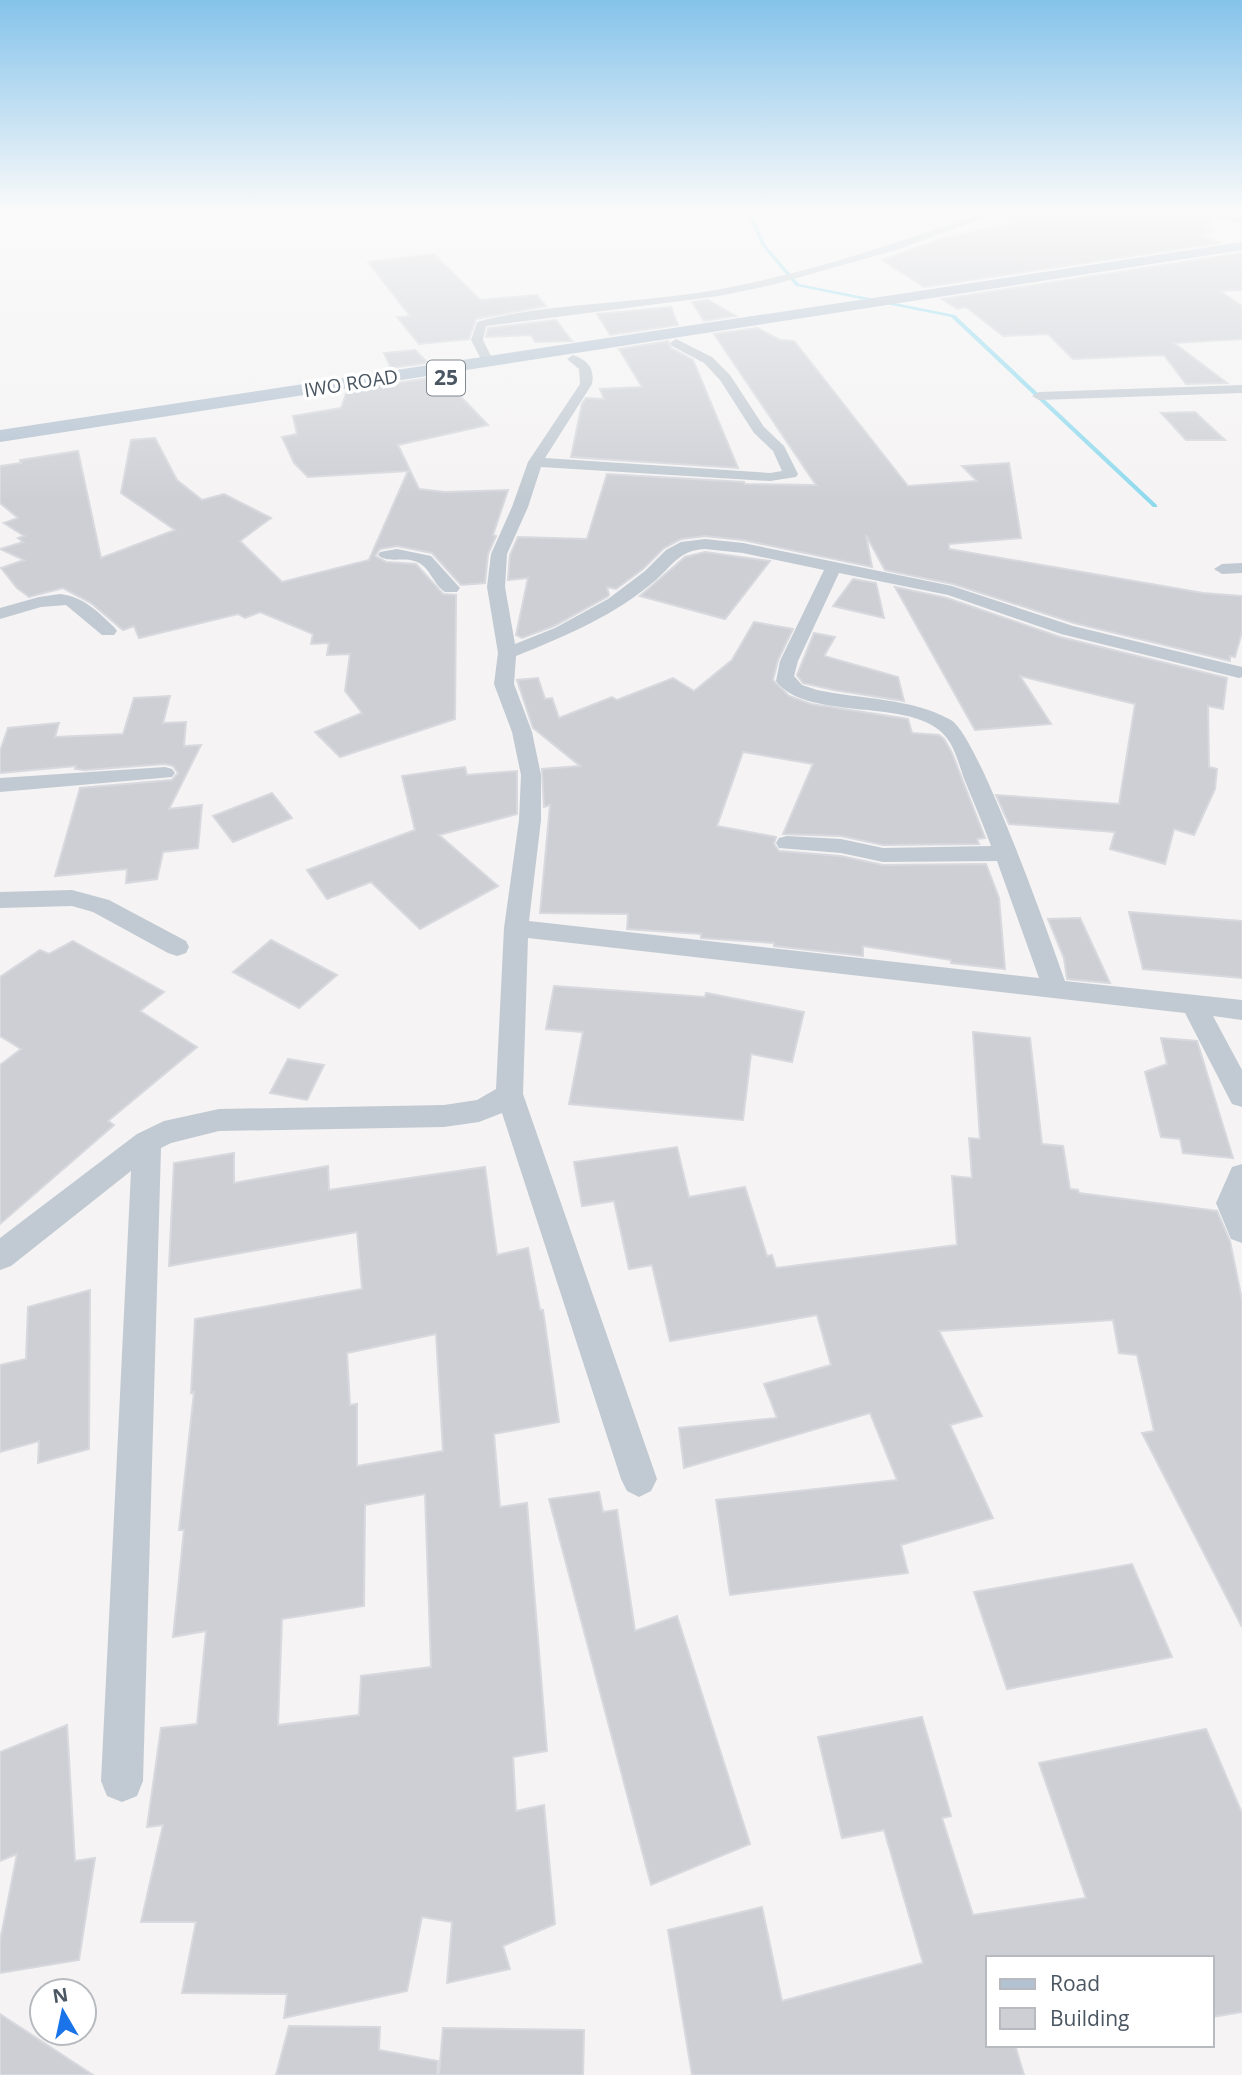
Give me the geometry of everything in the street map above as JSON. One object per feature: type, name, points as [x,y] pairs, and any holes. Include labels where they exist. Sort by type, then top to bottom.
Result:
[{"type":"main road","name":"IWO ROAD","points":[[0,446],[137,420],[488,362],[857,307]]},
{"type":"main road","name":"IWO ROAD","points":[[0,436],[137,420],[573,359],[881,307]]},
{"type":"main road","name":"IWO ROAD","points":[[904,307],[919,309],[933,307]]},
{"type":"street","points":[[488,362],[477,340],[481,324],[607,307]]},
{"type":"street","points":[[535,462],[776,477],[791,474],[779,449],[759,430],[725,378],[708,360],[676,343]]},
{"type":"street","points":[[573,359],[585,365],[589,373],[586,384],[535,462],[520,507],[499,554],[496,587],[507,653],[504,684],[522,732],[531,775],[530,820],[516,928],[509,1094],[639,1479]]},
{"type":"street","points":[[1039,396],[1242,390]]},
{"type":"street","points":[[507,653],[561,632],[614,603],[651,575],[672,553],[687,545],[720,545],[952,591],[1067,630],[1239,672]]},
{"type":"street","points":[[433,548],[385,550],[429,561],[445,585],[451,588]]},
{"type":"street","points":[[834,568],[789,661],[785,673],[787,684],[796,691],[818,696],[919,713],[948,726],[960,744],[1007,853],[1056,990]]},
{"type":"street","points":[[1222,569],[1242,568]]},
{"type":"street","points":[[0,614],[37,602],[75,602],[108,631]]},
{"type":"street","points":[[0,785],[165,773]]},
{"type":"street","points":[[787,843],[841,846],[883,855],[1007,853]]},
{"type":"street","points":[[0,900],[72,898],[101,906],[177,947]]},
{"type":"street","points":[[516,928],[1242,1010]]},
{"type":"street","points":[[1194,1005],[1242,1096]]},
{"type":"street","points":[[0,1256],[147,1142],[164,1133],[219,1120],[444,1116],[492,1107],[509,1094]]},
{"type":"street","points":[[122,1781],[147,1142]]},
{"type":"street","points":[[1242,1176],[1231,1203],[1242,1230]]},
{"type":"building","points":[[403,307],[542,307],[476,319],[469,339],[419,344],[397,317],[410,316]]},
{"type":"building","points":[[671,307],[678,325],[610,335],[597,314]]},
{"type":"building","points":[[695,307],[720,307],[736,316],[704,321]]},
{"type":"building","points":[[954,307],[1242,307],[1242,339],[1174,343],[1227,383],[1186,384],[1164,355],[1073,359],[1048,334],[1003,336],[966,307],[957,309]]},
{"type":"building","points":[[556,320],[572,341],[535,342],[531,335],[486,337],[488,328]]},
{"type":"building","points":[[757,328],[780,340],[794,341],[908,486],[977,481],[962,466],[1009,463],[1021,538],[949,544],[949,549],[1203,593],[1242,596],[1242,632],[1235,657],[1230,656],[1230,661],[1074,623],[953,584],[885,570],[866,535],[872,567],[743,540],[705,536],[681,539],[664,548],[643,569],[616,589],[607,587],[607,597],[554,626],[522,638],[516,635],[528,578],[508,580],[510,555],[518,537],[587,539],[607,474],[745,484],[816,485],[714,334]]},
{"type":"building","points":[[668,341],[671,348],[693,360],[738,468],[571,457],[582,404],[586,398],[604,399],[600,389],[642,387],[619,349]]},
{"type":"building","points":[[415,350],[428,363],[391,368],[384,353]]},
{"type":"building","points":[[441,376],[488,425],[398,445],[419,489],[445,492],[508,490],[493,535],[496,536],[488,554],[485,583],[461,585],[432,553],[397,546],[380,549],[375,556],[386,562],[416,564],[443,594],[456,595],[455,719],[340,757],[315,732],[362,713],[345,691],[350,654],[327,655],[329,643],[311,644],[313,634],[260,612],[245,618],[238,614],[139,638],[134,626],[123,630],[91,603],[63,588],[29,597],[17,588],[1,568],[24,560],[0,549],[23,542],[18,538],[24,536],[4,523],[18,518],[0,503],[0,466],[21,463],[20,460],[78,451],[101,558],[175,530],[121,493],[131,440],[155,438],[177,480],[202,500],[224,494],[271,518],[240,541],[282,582],[369,560],[408,471],[308,477],[294,463],[282,437],[297,434],[293,416],[341,408],[347,391]]},
{"type":"building","points":[[1195,412],[1225,440],[1186,440],[1161,413]]},
{"type":"building","points":[[705,552],[770,561],[725,619],[640,596],[685,557]]},
{"type":"building","points":[[853,579],[876,583],[884,618],[833,606]]},
{"type":"building","points":[[895,587],[947,598],[1060,637],[1227,678],[1223,709],[1208,706],[1209,767],[1217,769],[1215,789],[1194,835],[1174,829],[1165,864],[1110,849],[1115,832],[1009,824],[996,795],[1119,804],[1135,704],[1020,676],[1051,724],[975,730]]},
{"type":"building","points":[[754,622],[793,629],[778,660],[773,680],[789,696],[811,704],[908,719],[912,733],[939,735],[944,739],[985,838],[977,839],[979,844],[883,845],[841,836],[783,834],[813,764],[743,752],[717,826],[776,837],[774,844],[779,851],[841,856],[883,865],[986,864],[999,898],[1005,969],[951,963],[951,960],[863,946],[863,956],[774,946],[774,943],[701,938],[701,934],[627,929],[628,914],[540,913],[550,805],[544,807],[542,769],[580,766],[533,728],[517,680],[538,678],[545,699],[552,698],[559,718],[612,697],[617,700],[673,678],[694,691],[732,660]]},
{"type":"building","points":[[814,633],[835,637],[824,656],[898,677],[904,701],[803,683],[797,675]]},
{"type":"building","points":[[170,696],[163,723],[186,722],[184,746],[201,745],[169,809],[202,805],[198,848],[163,852],[157,879],[126,883],[127,869],[55,876],[80,788],[172,780],[178,773],[173,766],[165,764],[85,770],[75,769],[76,766],[0,773],[0,751],[8,728],[59,723],[55,737],[123,734],[134,698]]},
{"type":"building","points":[[465,767],[467,775],[517,771],[517,814],[439,835],[498,886],[420,929],[371,882],[327,899],[307,870],[415,830],[402,776]]},
{"type":"building","points":[[272,793],[292,818],[233,842],[213,816]]},
{"type":"building","points":[[1129,912],[1242,921],[1242,978],[1143,969]]},
{"type":"building","points":[[1080,918],[1110,983],[1067,979],[1064,958],[1048,919]]},
{"type":"building","points":[[271,940],[337,975],[299,1008],[233,972]]},
{"type":"building","points":[[73,941],[164,992],[140,1011],[197,1047],[108,1121],[114,1125],[0,1224],[0,1065],[21,1049],[0,1036],[0,977],[40,950],[49,954]]},
{"type":"building","points":[[554,986],[705,997],[706,993],[804,1012],[792,1062],[751,1054],[743,1120],[569,1104],[583,1032],[546,1029]]},
{"type":"building","points":[[973,1032],[1030,1038],[1042,1144],[1063,1146],[1070,1189],[1078,1190],[1079,1193],[1217,1211],[1230,1241],[1242,1300],[1242,1627],[1142,1433],[1154,1431],[1137,1355],[1119,1353],[1113,1320],[939,1331],[982,1416],[950,1425],[993,1518],[901,1545],[908,1573],[730,1595],[716,1500],[897,1480],[870,1413],[684,1468],[679,1428],[777,1418],[764,1384],[831,1365],[817,1315],[670,1341],[652,1265],[629,1269],[614,1201],[582,1206],[574,1162],[677,1147],[689,1197],[745,1187],[767,1256],[772,1255],[776,1268],[957,1245],[952,1176],[972,1178],[969,1138],[980,1139]]},
{"type":"building","points":[[1161,1038],[1197,1041],[1233,1158],[1183,1153],[1180,1139],[1161,1137],[1145,1072],[1167,1064]]},
{"type":"building","points":[[288,1059],[324,1065],[307,1100],[270,1093]]},
{"type":"building","points":[[234,1153],[234,1183],[328,1166],[329,1190],[485,1167],[497,1255],[528,1248],[540,1310],[543,1310],[559,1422],[494,1434],[500,1507],[527,1503],[547,1751],[513,1757],[516,1811],[544,1805],[555,1924],[503,1946],[510,1969],[447,1983],[452,1922],[422,1917],[407,1991],[284,2018],[287,1994],[182,1993],[196,1922],[141,1922],[163,1825],[147,1827],[161,1728],[197,1724],[206,1631],[173,1637],[184,1530],[179,1530],[194,1392],[191,1393],[195,1319],[362,1289],[357,1232],[169,1266],[174,1163]],"holes":[[[436,1334],[443,1451],[357,1466],[357,1404],[350,1405],[347,1353]],[[425,1494],[431,1667],[361,1676],[359,1715],[278,1725],[282,1619],[364,1606],[365,1505]]]},
{"type":"building","points":[[90,1290],[89,1449],[38,1463],[39,1441],[0,1452],[0,1365],[26,1359],[28,1307]]},
{"type":"building","points":[[599,1492],[603,1512],[617,1510],[635,1631],[677,1616],[750,1844],[651,1885],[549,1499]]},
{"type":"building","points":[[1132,1564],[1172,1657],[1007,1689],[974,1592]]},
{"type":"building","points":[[922,1717],[951,1816],[942,1818],[973,1915],[1086,1898],[1039,1763],[1206,1729],[1242,1813],[1242,2012],[1214,2017],[1214,1956],[986,1956],[986,2047],[1016,2047],[1024,2075],[692,2075],[668,1930],[762,1907],[782,2001],[923,1963],[884,1830],[842,1838],[818,1737]]},
{"type":"building","points":[[67,1725],[75,1861],[95,1858],[79,1960],[0,1973],[0,1941],[17,1854],[0,1861],[0,1752]]},
{"type":"building","points":[[0,2014],[28,2032],[28,2047],[50,2047],[93,2075],[0,2075]]},
{"type":"building","points":[[289,2026],[380,2027],[379,2050],[438,2061],[437,2075],[276,2075]]},
{"type":"building","points":[[443,2028],[584,2030],[583,2075],[439,2075]]},
{"type":"waterway","points":[[907,307],[953,316],[1155,506]]}]
